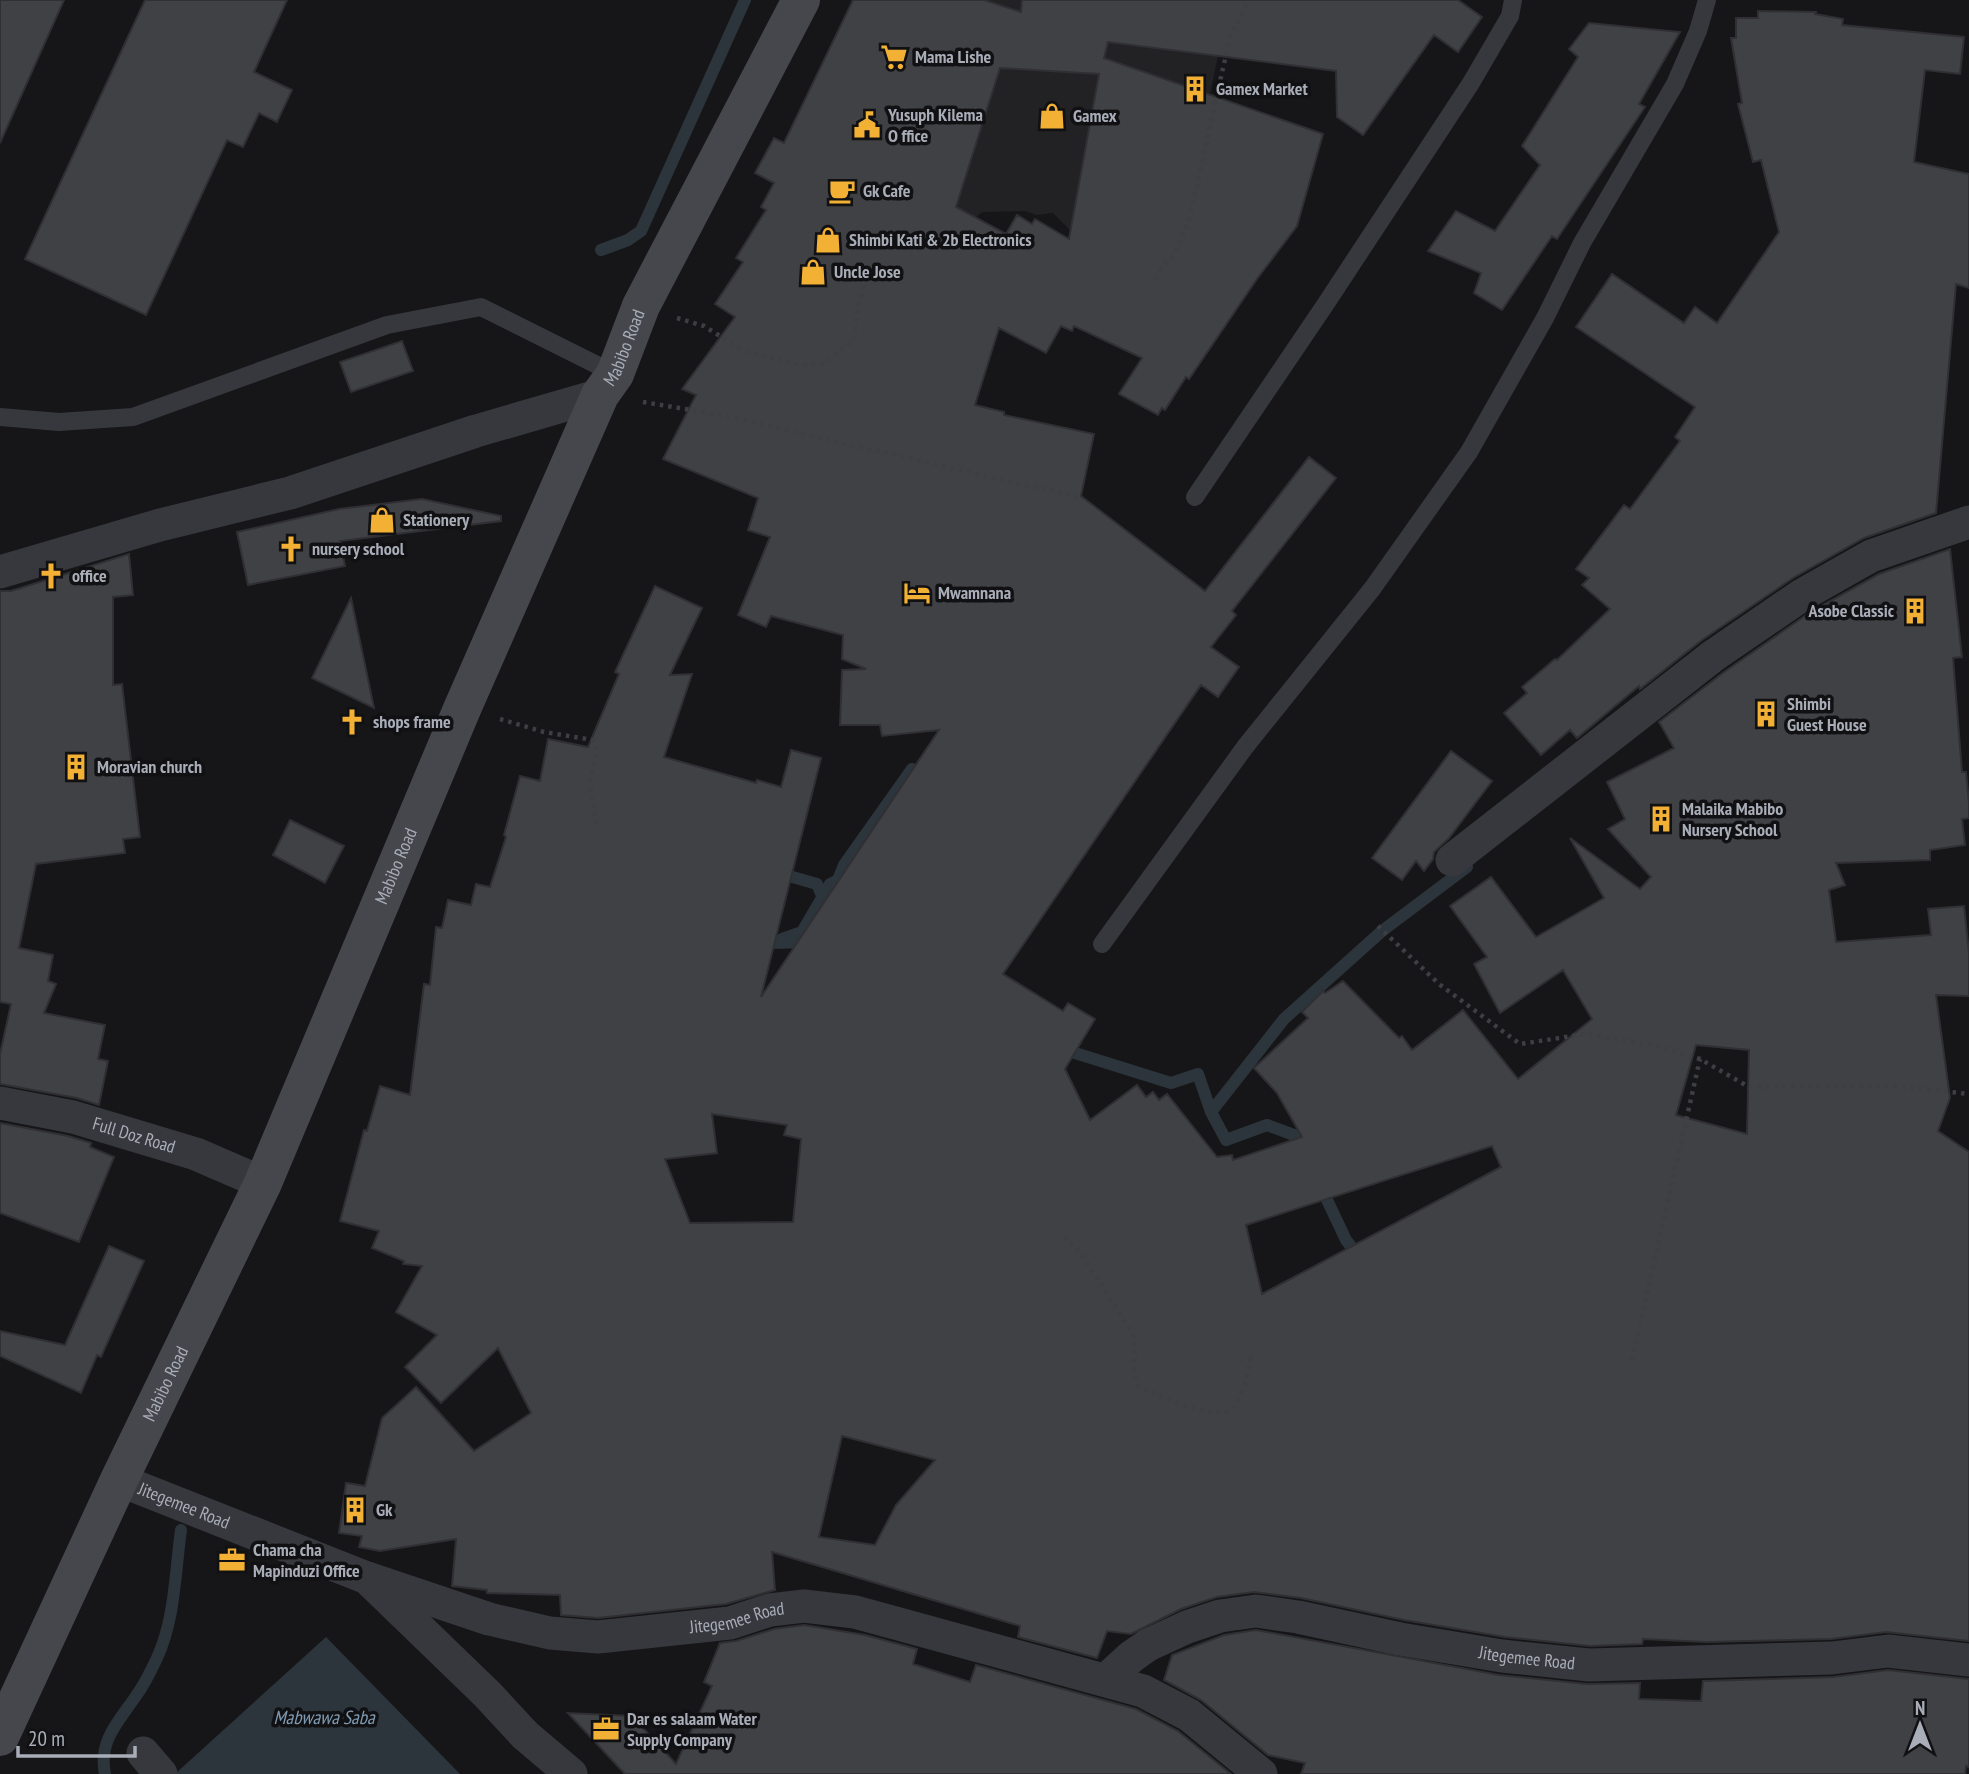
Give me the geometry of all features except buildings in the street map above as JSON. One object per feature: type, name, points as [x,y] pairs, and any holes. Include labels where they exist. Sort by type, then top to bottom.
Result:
[{"type":"main road","name":"Mabibo Road","points":[[0,1737],[119,1480],[262,1183],[462,709],[641,306],[801,0]]},
{"type":"street","points":[[0,572],[160,525],[290,493],[608,384]]},
{"type":"street","points":[[1452,860],[1713,656],[1802,595],[1871,556],[1969,522]]},
{"type":"street","name":"Full Doz Road","points":[[0,1102],[73,1117],[196,1154],[262,1183]]},
{"type":"street","name":"Jitegemee Road","points":[[119,1480],[367,1578],[489,1619],[550,1633],[598,1637],[730,1623],[770,1609],[804,1606],[855,1612],[1143,1691],[1189,1715],[1261,1774]]},
{"type":"street","name":"Jitegemee Road","points":[[367,1578],[487,1694],[525,1735],[571,1774]]},
{"type":"street","name":"Jitegemee Road","points":[[1106,1680],[1149,1645],[1187,1627],[1220,1616],[1256,1611],[1413,1642],[1502,1656],[1589,1665],[1832,1658],[1888,1651],[1969,1661]]},
{"type":"lane","points":[[1195,497],[1471,83],[1510,16],[1513,0]]},
{"type":"lane","points":[[1102,943],[1245,747],[1372,589],[1469,452],[1545,318],[1582,243],[1675,85],[1698,30],[1707,0]]},
{"type":"lane","points":[[0,417],[59,422],[133,416],[387,325],[481,307],[608,384]]},
{"type":"path","points":[[1156,279],[1161,268],[1175,254],[1189,220],[1230,37],[1248,0]]},
{"type":"path","points":[[641,306],[704,326],[742,350],[803,365],[825,363],[854,338],[859,298],[865,281]]},
{"type":"path","points":[[608,384],[721,415],[1078,497]]},
{"type":"path","points":[[462,709],[544,732],[593,740],[597,751],[590,780],[596,825]]},
{"type":"path","points":[[1378,926],[1439,984],[1520,1044],[1586,1034],[1658,1046],[1700,1059],[1749,1087],[1895,1086],[1969,1094]]},
{"type":"path","points":[[1632,1360],[1700,1059]]},
{"type":"path","points":[[1064,1237],[1082,1255],[1132,1333],[1137,1347],[1134,1369],[1139,1387],[1206,1412],[1220,1414],[1232,1408],[1243,1387],[1252,1353]]},
{"type":"shaded area","name":"Gamex","points":[[933,0],[1236,0],[1222,38],[1181,226],[1073,233],[1053,213],[1037,215],[1025,211],[982,212],[957,234]]},
{"type":"water","name":"Mabwawa Saba","points":[[326,1637],[460,1774],[175,1774]]},
{"type":"waterway","points":[[601,250],[628,240],[641,231],[745,0]]},
{"type":"waterway","points":[[782,939],[802,932],[830,884],[838,880],[844,865],[912,769]]},
{"type":"waterway","points":[[1211,1112],[1284,1019],[1382,931],[1467,867]]},
{"type":"waterway","points":[[775,872],[817,884],[823,898]]},
{"type":"waterway","points":[[762,951],[769,943],[813,942]]},
{"type":"waterway","points":[[1059,1048],[1171,1083],[1198,1074],[1211,1112],[1226,1140],[1267,1125],[1294,1135],[1300,1152]]},
{"type":"waterway","points":[[1320,1185],[1346,1240],[1360,1258]]},
{"type":"waterway","points":[[105,1774],[104,1751],[107,1741],[145,1683],[168,1628],[181,1530]]},
{"type":"place","name":"Mama Lishe","points":[[894,57]]},
{"type":"place","name":"Gamex Market","points":[[1195,89]]},
{"type":"place","name":"Gamex","points":[[1052,116]]},
{"type":"place","name":"Yusuph Kilema O ffice","points":[[867,125]]},
{"type":"place","name":"Gk Cafe","points":[[842,191]]},
{"type":"place","name":"Shimbi Kati & 2b Electronics","points":[[828,240]]},
{"type":"place","name":"Uncle Jose","points":[[813,272]]},
{"type":"place","name":"Stationery","points":[[382,520]]},
{"type":"place","name":"nursery school","points":[[291,549]]},
{"type":"place","name":"office","points":[[51,576]]},
{"type":"place","name":"Mwamnana","points":[[917,593]]},
{"type":"place","name":"Asobe Classic","points":[[1915,611]]},
{"type":"place","name":"Shimbi Guest House","points":[[1766,714]]},
{"type":"place","name":"shops frame","points":[[352,722]]},
{"type":"place","name":"Moravian church","points":[[76,767]]},
{"type":"place","name":"Malaika Mabibo Nursery School","points":[[1661,819]]},
{"type":"place","name":"Gk","points":[[355,1510]]},
{"type":"place","name":"Chama cha Mapinduzi Office","points":[[232,1560]]},
{"type":"place","name":"Dar es salaam Water Supply Company","points":[[606,1729]]}]
